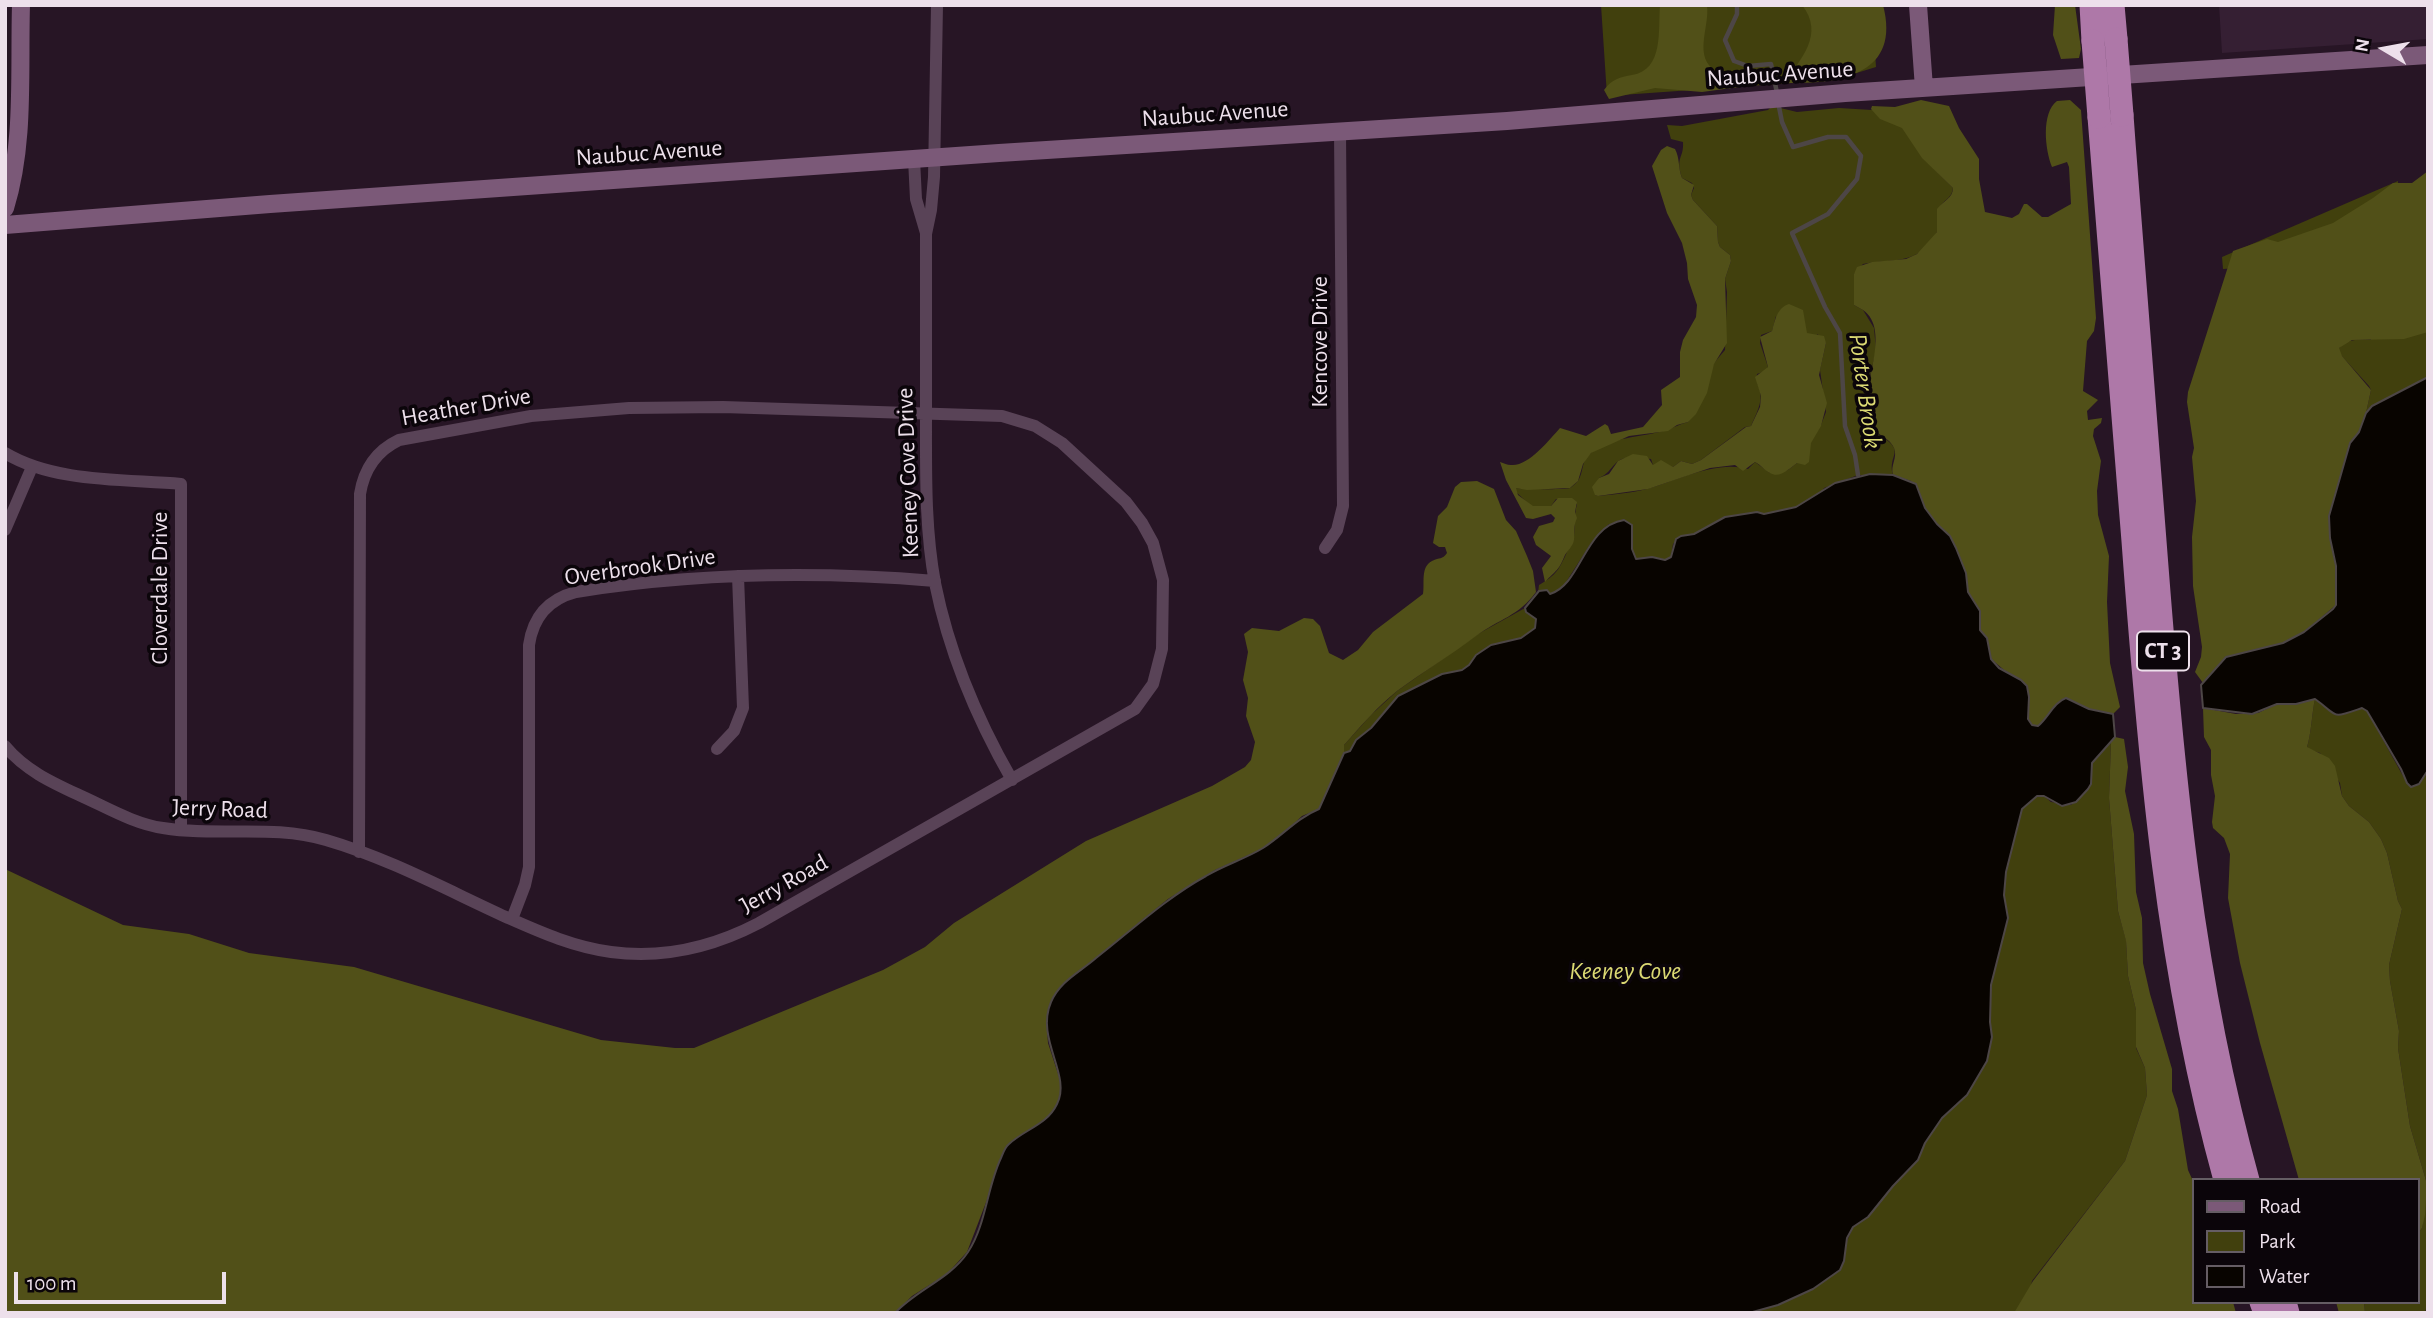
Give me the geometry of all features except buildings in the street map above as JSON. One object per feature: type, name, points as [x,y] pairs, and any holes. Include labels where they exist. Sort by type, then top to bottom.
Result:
[{"type":"highway","name":"CT 3","points":[[2091,5],[2105,40]]},
{"type":"highway","name":"CT 3","points":[[2113,5],[2105,40],[2144,685],[2173,941],[2189,1025],[2225,1178]]},
{"type":"highway","name":"CT 3","points":[[2110,116],[2180,830],[2205,996],[2248,1178]]},
{"type":"main road","points":[[5,208],[18,134],[21,5]]},
{"type":"main road","points":[[1917,5],[1924,88]]},
{"type":"main road","name":"Naubuc Avenue","points":[[5,225],[914,159],[1520,120],[1791,97],[2428,55]]},
{"type":"street","name":"Keeney Cove Drive","points":[[937,5],[934,158],[932,198],[926,234],[927,515],[935,580],[946,628],[964,681],[990,740],[1012,780]]},
{"type":"street","name":"Kencove Drive","points":[[1325,548],[1337,530],[1343,506],[1339,131]]},
{"type":"street","name":"Keeney Cove Drive","points":[[914,159],[916,199],[926,234]]},
{"type":"street","name":"Heather Drive","points":[[359,852],[359,499],[368,467],[383,449],[412,436],[531,416],[604,409],[702,407],[926,413]]},
{"type":"street","name":"Jerry Road","points":[[5,746],[24,765],[50,781],[140,822],[181,830],[293,833],[329,841],[562,941],[606,951],[652,954],[723,939],[759,923],[1127,715],[1146,696],[1155,679],[1162,649],[1164,587],[1161,567],[1150,536],[1135,513],[1055,437],[1026,422],[1002,416],[926,413]]},
{"type":"street","name":"Cloverdale Drive","points":[[5,453],[32,467],[69,475],[181,484],[181,830]]},
{"type":"street","points":[[5,530],[32,467]]},
{"type":"street","points":[[717,749],[736,729],[743,708],[738,576]]},
{"type":"street","name":"Overbrook Drive","points":[[512,919],[529,869],[529,645],[533,628],[541,614],[555,600],[576,592],[694,578],[844,576],[935,580]]},
{"type":"shaded area","points":[[1660,5],[1707,5],[1705,58],[1720,74],[1754,85],[1702,92],[1655,88],[1609,99],[1604,90],[1610,83],[1642,72],[1650,65],[1659,37]]},
{"type":"shaded area","points":[[1802,5],[1883,5],[1886,29],[1883,48],[1874,62],[1843,78],[1783,83],[1803,56],[1811,36],[1809,16]]},
{"type":"shaded area","points":[[2055,5],[2075,5],[2081,49],[2079,58],[2061,59],[2053,35]]},
{"type":"shaded area","points":[[2219,5],[2428,5],[2428,39],[2222,53]]},
{"type":"shaded area","points":[[1921,100],[1949,106],[1959,128],[1979,159],[1979,179],[1985,212],[2012,218],[2019,214],[2024,204],[2042,217],[2048,217],[2071,204],[2069,167],[2067,162],[2052,167],[2046,132],[2048,114],[2057,101],[2070,100],[2081,110],[2096,318],[2094,331],[2087,341],[2083,391],[2098,400],[2087,411],[2088,420],[2102,418],[2101,423],[2094,429],[2093,436],[2101,461],[2097,491],[2098,515],[2109,556],[2107,602],[2110,663],[2120,707],[2113,714],[2062,699],[2038,726],[2032,725],[2028,719],[2029,697],[2010,675],[1991,659],[1987,638],[1980,630],[1980,611],[1968,592],[1966,573],[1950,536],[1925,508],[1911,481],[1893,475],[1894,448],[1869,423],[1866,404],[1875,331],[1871,319],[1854,305],[1854,274],[1857,267],[1872,262],[1906,259],[1917,254],[1937,232],[1937,209],[1953,191],[1922,158],[1902,128],[1880,119],[1871,109],[1872,106],[1895,107]]},
{"type":"shaded area","points":[[1667,146],[1675,149],[1682,178],[1694,185],[1691,195],[1693,200],[1717,226],[1720,247],[1730,255],[1731,261],[1725,279],[1727,343],[1714,364],[1707,393],[1696,414],[1688,422],[1668,431],[1629,436],[1591,453],[1583,464],[1578,481],[1570,488],[1516,488],[1518,495],[1533,506],[1551,506],[1558,498],[1572,498],[1577,502],[1573,542],[1559,568],[1545,582],[1542,568],[1551,556],[1536,545],[1533,537],[1539,526],[1553,522],[1555,518],[1551,514],[1526,518],[1506,480],[1500,462],[1511,465],[1524,462],[1560,428],[1586,436],[1605,424],[1611,434],[1643,427],[1662,405],[1661,390],[1680,377],[1680,352],[1683,340],[1696,317],[1697,305],[1688,279],[1682,243],[1667,213],[1652,166],[1661,150]]},
{"type":"shaded area","points":[[2428,171],[2428,332],[2404,339],[2352,340],[2339,348],[2342,356],[2371,390],[2359,432],[2350,443],[2329,516],[2336,566],[2336,605],[2304,632],[2283,643],[2226,657],[2203,683],[2195,672],[2202,647],[2193,586],[2192,537],[2196,501],[2192,457],[2194,448],[2187,402],[2233,251],[2267,239],[2278,242],[2333,223],[2393,183],[2412,183]]},
{"type":"shaded area","points":[[1789,304],[1803,310],[1807,333],[1824,336],[1826,343],[1819,375],[1827,403],[1821,426],[1811,443],[1809,462],[1805,465],[1797,463],[1777,475],[1755,462],[1743,471],[1735,465],[1710,468],[1648,489],[1595,495],[1592,487],[1599,478],[1609,474],[1618,461],[1633,454],[1647,456],[1653,465],[1661,460],[1673,467],[1681,461],[1692,464],[1751,426],[1760,407],[1761,396],[1755,377],[1768,367],[1760,337],[1772,331],[1779,311]]},
{"type":"shaded area","points":[[1477,481],[1494,489],[1506,520],[1516,531],[1527,556],[1533,571],[1536,592],[1523,607],[1484,630],[1407,684],[1376,710],[1344,745],[1344,753],[1319,809],[1302,816],[1260,850],[1215,870],[1168,899],[1060,987],[1051,1001],[1047,1030],[1048,1043],[1061,1083],[1061,1096],[1056,1106],[1049,1117],[1008,1145],[967,1252],[947,1274],[912,1296],[895,1313],[5,1313],[5,869],[123,925],[189,934],[249,953],[354,967],[601,1040],[694,1048],[883,970],[925,947],[954,923],[1086,841],[1212,786],[1245,767],[1251,760],[1255,742],[1246,716],[1248,698],[1243,680],[1248,652],[1244,634],[1252,628],[1279,631],[1304,618],[1313,619],[1320,626],[1329,653],[1343,660],[1358,650],[1373,632],[1423,594],[1426,567],[1447,553],[1445,547],[1433,543],[1438,516],[1447,507],[1455,487],[1461,482]]},
{"type":"shaded area","points":[[2315,699],[2307,747],[2329,758],[2335,766],[2342,796],[2349,806],[2369,822],[2381,839],[2402,909],[2389,965],[2410,1126],[2427,1184],[2425,1215],[2419,1232],[2419,1178],[2298,1178],[2240,963],[2228,898],[2230,854],[2224,838],[2213,828],[2212,822],[2215,796],[2211,775],[2211,750],[2204,737],[2203,708],[2236,714],[2258,713],[2277,704],[2296,704]]},
{"type":"shaded area","points":[[2115,737],[2124,739],[2128,767],[2125,791],[2134,834],[2136,892],[2142,918],[2143,963],[2172,1069],[2172,1091],[2192,1179],[2192,1304],[2234,1304],[2236,1313],[2014,1313],[2033,1281],[2125,1161],[2147,1095],[2145,1068],[2136,1047],[2136,1010],[2128,976],[2126,941],[2118,911],[2109,798],[2111,742]]},
{"type":"shaded area","points":[[2337,1304],[2364,1304],[2365,1313],[2339,1313]]},
{"type":"green space","points":[[1601,5],[1872,5],[1876,67],[1834,80],[1607,96]]},
{"type":"green space","points":[[1934,105],[1934,169],[1953,188],[1951,195],[1938,210],[1937,232],[1922,250],[1905,258],[1863,264],[1854,274],[1854,305],[1863,310],[1874,328],[1876,350],[1868,385],[1876,433],[1892,444],[1894,449],[1893,475],[1858,475],[1824,488],[1821,493],[1796,507],[1764,514],[1734,515],[1694,534],[1681,536],[1673,544],[1671,557],[1665,560],[1636,559],[1632,549],[1633,530],[1609,524],[1591,543],[1561,590],[1550,594],[1547,590],[1538,593],[1539,585],[1556,572],[1573,541],[1577,504],[1556,499],[1551,506],[1531,506],[1515,491],[1516,488],[1570,488],[1578,481],[1588,455],[1601,447],[1688,422],[1714,363],[1725,350],[1725,279],[1731,261],[1730,255],[1720,247],[1717,226],[1693,200],[1692,183],[1682,178],[1679,165],[1683,142],[1671,139],[1667,125],[1682,126],[1768,110],[1772,106],[1797,112],[1839,108],[1872,110]],"holes":[[[1776,316],[1797,463],[1788,470],[1770,473],[1755,462],[1748,469],[1711,469],[1641,490],[1595,495],[1599,478],[1624,458],[1651,459],[1653,465],[1673,467],[1681,461],[1692,464],[1745,427],[1751,426],[1760,400],[1757,374],[1766,371],[1768,367],[1760,343],[1761,335],[1772,331]],[[1817,334],[1826,343],[1820,370],[1826,412],[1821,425]]]},
{"type":"green space","points":[[2398,181],[2399,227],[2428,226],[2428,377],[2372,406],[2366,413],[2371,390],[2339,353],[2339,348],[2346,343],[2371,340],[2365,259],[2223,269],[2222,257]]},
{"type":"green space","points":[[1525,608],[1526,612],[1536,619],[1535,628],[1521,638],[1492,645],[1476,655],[1462,670],[1442,674],[1398,696],[1350,751],[1344,753],[1344,745],[1397,691],[1478,634]]},
{"type":"green space","points":[[2315,699],[2341,714],[2362,708],[2367,711],[2408,785],[2422,780],[2428,770],[2428,1300],[2425,1313],[2365,1313],[2364,1304],[2419,1304],[2419,1232],[2422,1228],[2427,1184],[2410,1126],[2389,965],[2402,909],[2381,839],[2369,822],[2349,806],[2342,796],[2340,783],[2320,753],[2308,749]]},
{"type":"green space","points":[[2111,742],[2109,798],[2118,911],[2126,940],[2128,976],[2136,1010],[2136,1048],[2145,1068],[2147,1095],[2125,1161],[2032,1281],[2026,1313],[1749,1313],[1778,1305],[1813,1289],[1844,1261],[1845,1246],[1853,1227],[1868,1217],[1918,1160],[1925,1143],[1942,1118],[1967,1095],[1987,1061],[1992,1037],[1991,985],[2008,918],[2004,895],[2006,872],[2022,809],[2037,796],[2044,796],[2051,802],[2071,805],[2078,800],[2086,791],[2092,763]]},
{"type":"water","points":[[2428,377],[2428,770],[2419,784],[2411,787],[2367,711],[2362,708],[2340,715],[2332,713],[2315,699],[2296,704],[2277,704],[2252,714],[2203,708],[2201,685],[2226,657],[2283,643],[2304,632],[2336,605],[2336,566],[2329,516],[2350,443],[2359,432],[2366,413],[2372,406]]},
{"type":"water","name":"Keeney Cove","points":[[1870,474],[1893,475],[1916,484],[1925,508],[1950,536],[1966,573],[1968,592],[1980,611],[1980,630],[1987,638],[1991,659],[1999,668],[2027,686],[2028,719],[2032,725],[2038,726],[2058,703],[2066,698],[2089,709],[2113,714],[2115,737],[2092,763],[2091,784],[2076,802],[2062,806],[2044,796],[2037,796],[2022,809],[2006,872],[2004,895],[2008,918],[1991,985],[1992,1037],[1987,1061],[1967,1095],[1942,1118],[1925,1143],[1918,1160],[1868,1217],[1853,1227],[1847,1238],[1840,1270],[1813,1289],[1778,1305],[1749,1313],[895,1313],[952,1270],[968,1252],[979,1230],[996,1169],[1005,1148],[1048,1117],[1057,1104],[1060,1081],[1047,1029],[1047,1016],[1055,995],[1071,977],[1177,894],[1213,872],[1263,848],[1319,809],[1344,753],[1350,751],[1356,740],[1371,728],[1398,696],[1442,674],[1462,670],[1476,655],[1491,645],[1521,638],[1535,628],[1536,619],[1526,612],[1525,608],[1539,591],[1547,590],[1550,594],[1561,588],[1591,543],[1611,524],[1624,520],[1632,525],[1632,549],[1636,559],[1652,557],[1665,560],[1671,557],[1676,539],[1694,534],[1725,517],[1757,512],[1764,514],[1796,507],[1835,483]]},
{"type":"waterway","name":"Porter Brook","points":[[1737,5],[1737,14],[1725,40],[1734,61],[1748,66],[1771,64],[1777,93]]},
{"type":"waterway","name":"Porter Brook","points":[[1778,102],[1782,122],[1793,147],[1828,137],[1846,137],[1861,156],[1857,179],[1828,214],[1792,233],[1825,307],[1840,333],[1845,426],[1855,455],[1858,475]]}]
